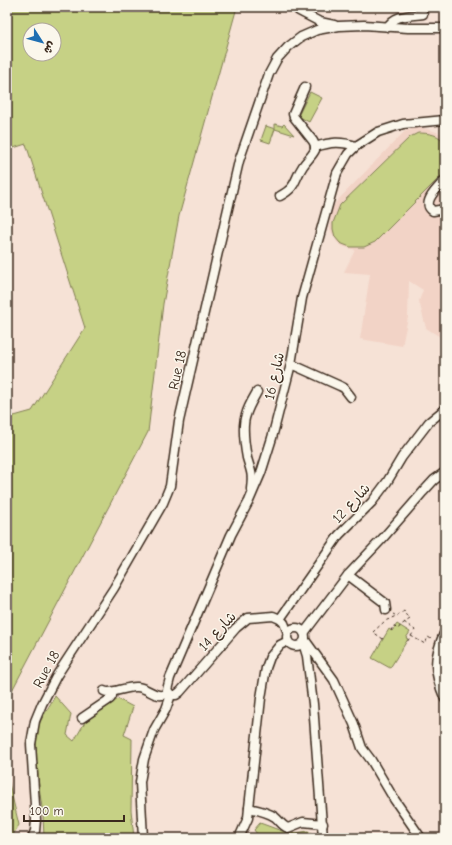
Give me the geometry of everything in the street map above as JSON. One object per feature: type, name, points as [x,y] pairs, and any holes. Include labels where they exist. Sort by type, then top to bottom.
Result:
[{"type":"street","points":[[299,11],[320,22],[339,26]]},
{"type":"street","points":[[388,27],[390,22],[395,18],[423,14]]},
{"type":"street","name":"Rue 18","points":[[32,838],[35,831],[36,820],[31,744],[35,721],[57,674],[114,588],[164,503],[170,486],[178,421],[239,162],[269,74],[277,59],[288,47],[302,37],[317,30],[339,26],[364,25],[408,28],[445,28]]},
{"type":"street","points":[[280,196],[294,185],[301,168],[314,153],[315,147],[313,141],[294,118],[294,114],[305,87]]},
{"type":"street","name":"شارع 16","points":[[143,838],[140,782],[144,759],[154,730],[166,709],[170,694],[167,690],[173,671],[231,535],[249,501],[261,473],[272,438],[291,364],[302,298],[333,183],[342,163],[356,146],[370,136],[386,128],[403,124],[445,120]]},
{"type":"street","points":[[315,147],[339,142],[356,146]]},
{"type":"street","points":[[445,180],[430,197],[428,204],[429,208],[433,211],[445,208]]},
{"type":"street","points":[[291,364],[344,388],[351,397]]},
{"type":"street","points":[[249,501],[252,470],[247,458],[244,422],[257,392]]},
{"type":"street","name":"شارع 12","points":[[280,619],[339,534],[372,502],[387,482],[402,457],[429,422],[445,409]]},
{"type":"street","points":[[280,619],[286,628],[291,644],[296,646],[304,639],[348,575],[384,538],[434,480],[445,472]]},
{"type":"street","points":[[348,575],[384,603],[386,610]]},
{"type":"street","name":"شارع 14","points":[[170,694],[176,695],[180,692],[242,622],[248,618],[256,617],[273,616],[280,619]]},
{"type":"street","points":[[240,838],[248,818],[261,698],[266,668],[270,657],[288,637],[292,628],[298,628],[304,639],[334,680],[354,724],[362,748],[372,760],[394,799],[420,838]]},
{"type":"street","points":[[445,631],[436,656],[436,673],[445,699]]},
{"type":"street","points":[[304,639],[313,704],[318,780],[324,838]]},
{"type":"street","points":[[82,718],[112,696],[108,691],[127,687],[138,687],[159,696],[170,694]]},
{"type":"street","points":[[249,808],[274,817],[283,826],[288,828],[303,822],[323,824]]},
{"type":"path","points":[[386,610],[397,616]]},
{"type":"path","points":[[383,639],[373,632],[385,622],[404,611],[410,619],[404,622],[398,629],[393,626],[391,631]]},
{"type":"path","points":[[404,622],[415,630],[406,642]]},
{"type":"path","points":[[411,636],[425,644],[428,637],[436,642],[441,641]]},
{"type":"shaded area","points":[[418,127],[445,135],[445,340],[426,328],[419,301],[423,290],[409,281],[408,317],[402,346],[360,339],[370,274],[344,272],[355,250],[342,246],[337,242],[330,230],[332,208],[405,131]]},
{"type":"green space","points":[[7,7],[237,7],[179,216],[163,304],[148,432],[7,700],[7,418],[32,411],[85,328],[26,144],[7,150]]},
{"type":"green space","points":[[310,92],[322,98],[309,122],[298,116]]},
{"type":"green space","points":[[275,124],[282,126],[284,124],[294,135],[275,129]]},
{"type":"green space","points":[[266,126],[275,129],[270,143],[261,140]]},
{"type":"green space","points":[[418,133],[438,136],[443,141],[446,155],[445,171],[443,174],[375,242],[364,247],[350,247],[340,243],[335,237],[333,223],[340,205],[410,137]]},
{"type":"green space","points":[[397,624],[410,632],[406,638],[408,639],[390,668],[372,658],[389,629],[392,631]]},
{"type":"green space","points":[[55,696],[71,714],[67,735],[74,741],[85,722],[118,699],[133,707],[124,735],[132,739],[131,810],[134,838],[44,838],[43,815],[36,765],[36,732]]},
{"type":"green space","points":[[7,775],[19,825],[11,838],[7,838]]},
{"type":"green space","points":[[260,823],[290,834],[308,831],[315,836],[315,838],[260,838],[254,830]]}]
